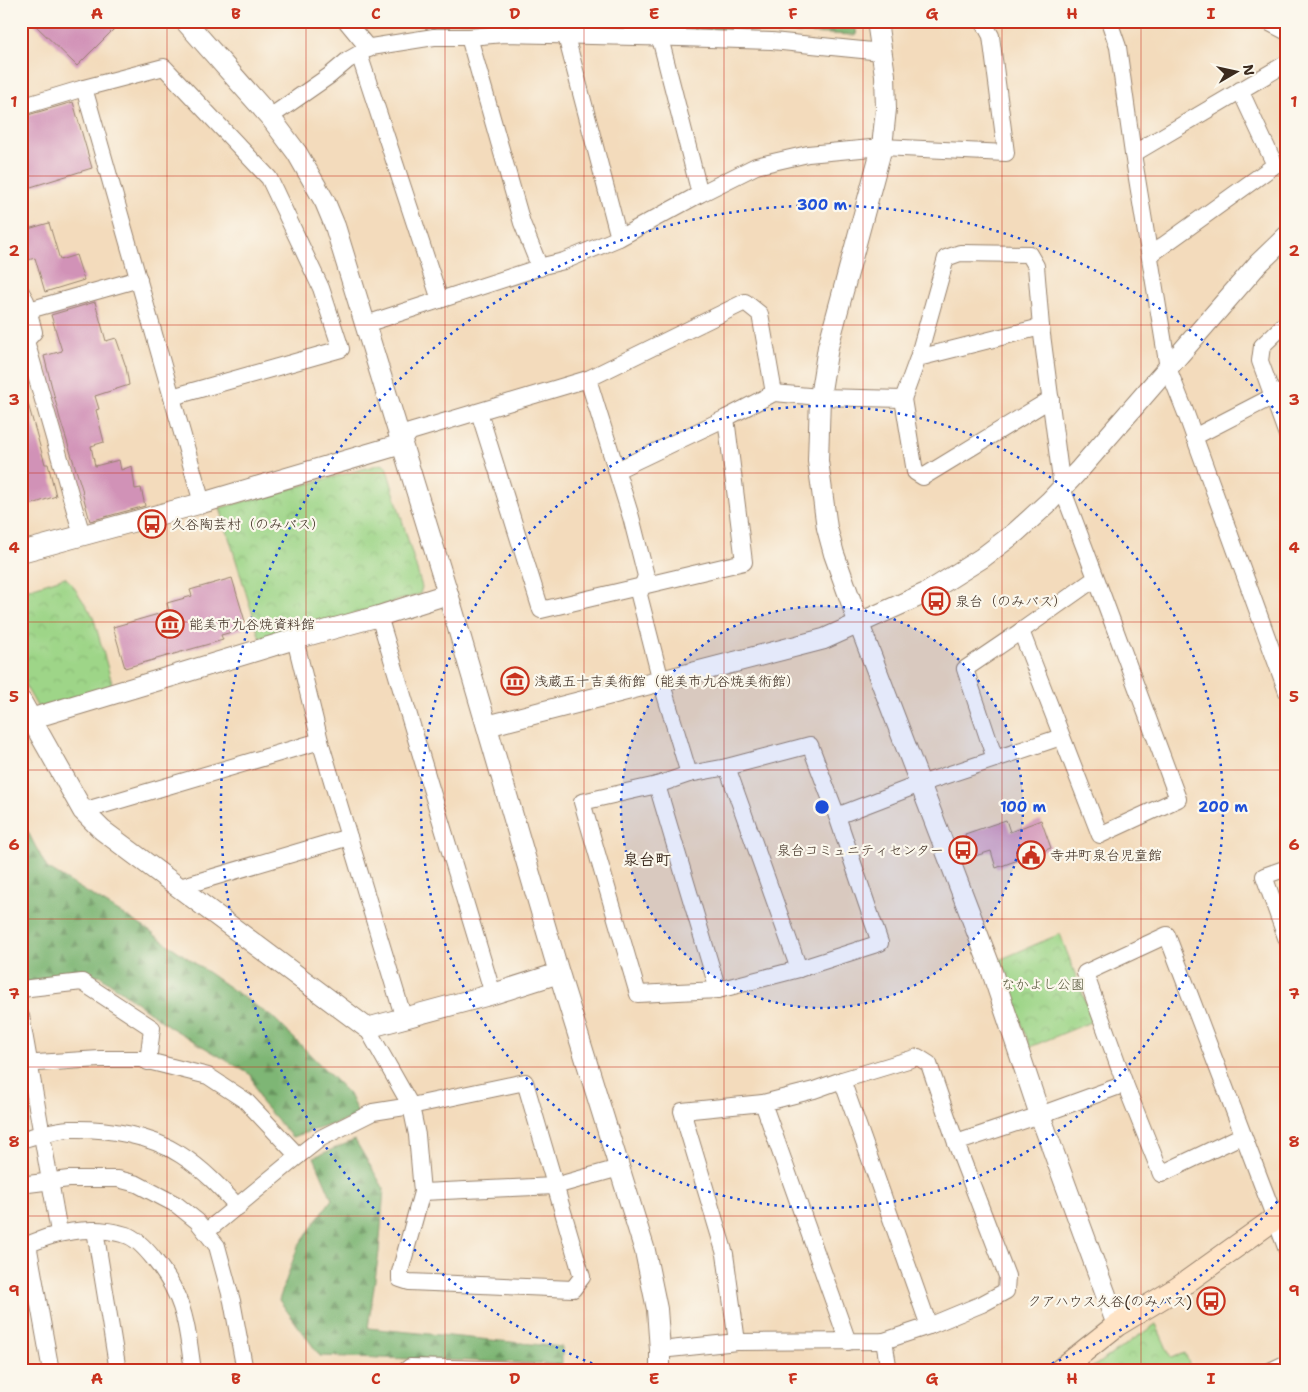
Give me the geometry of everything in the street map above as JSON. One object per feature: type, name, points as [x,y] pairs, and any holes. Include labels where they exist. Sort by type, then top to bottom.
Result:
[{"type":"main road","points":[[1059,1371],[1117,1325],[1178,1288],[1280,1215]]},
{"type":"street","points":[[185,21],[270,118],[297,153],[325,202],[335,226],[448,594],[559,973],[645,1251],[657,1310],[660,1371]]},
{"type":"street","points":[[346,21],[364,52],[440,300]]},
{"type":"street","points":[[877,21],[885,75],[886,109],[882,147],[828,347],[820,397],[818,460],[827,528],[858,624],[990,966],[1040,1115],[1117,1325]]},
{"type":"street","points":[[366,324],[564,260],[619,238],[756,166],[808,154],[882,147],[1006,154],[991,36],[983,21]]},
{"type":"street","points":[[1109,21],[1118,46],[1133,154],[1168,368],[1287,692]]},
{"type":"street","points":[[1266,21],[1287,32]]},
{"type":"street","points":[[270,118],[329,76],[348,60],[371,47],[434,37],[504,34],[772,41],[882,52]]},
{"type":"street","points":[[566,36],[619,238]]},
{"type":"street","points":[[469,37],[522,223],[540,268]]},
{"type":"street","points":[[660,38],[700,194]]},
{"type":"street","points":[[1133,154],[1287,63]]},
{"type":"street","points":[[21,107],[164,66],[269,178],[321,288],[341,349],[172,397]]},
{"type":"street","points":[[84,88],[202,503]]},
{"type":"street","points":[[1150,255],[1275,165],[1240,90]]},
{"type":"street","points":[[487,726],[824,639],[928,592],[960,573],[1016,532],[1062,488],[1258,264],[1287,236]]},
{"type":"street","points":[[1022,631],[1100,835],[1178,799],[1062,488],[1051,399],[1041,327],[1036,266],[1029,254],[960,252],[946,258],[918,358],[903,399],[915,472],[923,477],[1051,399]]},
{"type":"street","points":[[29,310],[139,279]]},
{"type":"street","points":[[21,292],[29,310],[34,332],[24,341],[82,536]]},
{"type":"street","points":[[21,552],[202,503],[402,444],[410,432],[588,379],[745,302],[760,314],[774,393]]},
{"type":"street","points":[[1287,322],[1262,346],[1260,361],[1287,435]]},
{"type":"street","points":[[918,358],[1041,327]]},
{"type":"street","points":[[588,379],[631,516],[646,576],[639,595],[661,681],[689,774]]},
{"type":"street","points":[[1194,437],[1287,390]]},
{"type":"street","points":[[617,470],[774,393],[820,397],[903,399]]},
{"type":"street","points":[[479,412],[541,610],[744,562],[726,418]]},
{"type":"street","points":[[995,759],[965,669],[1096,578]]},
{"type":"street","points":[[30,719],[448,594]]},
{"type":"street","points":[[379,616],[494,994]]},
{"type":"street","points":[[295,639],[320,741],[404,1020]]},
{"type":"street","points":[[21,701],[83,811],[102,830],[367,1028],[411,1106],[417,1135],[422,1192],[400,1272],[400,1280],[409,1282],[572,1289],[582,1276],[525,1082],[411,1106],[373,1112],[321,1138],[207,1231]]},
{"type":"street","points":[[838,816],[920,784],[1061,737]]},
{"type":"street","points":[[83,811],[320,741]]},
{"type":"street","points":[[810,745],[838,816],[880,943],[799,969],[718,990],[638,994],[582,802],[658,785],[689,774],[727,767],[810,745]]},
{"type":"street","points":[[727,767],[799,969]]},
{"type":"street","points":[[658,785],[718,990]]},
{"type":"street","points":[[180,887],[349,837]]},
{"type":"street","points":[[1287,868],[1264,876],[1287,940]]},
{"type":"street","points":[[1243,1135],[1160,1174],[1085,973],[1167,935],[1243,1135],[1280,1215],[1287,1250]]},
{"type":"street","points":[[367,1028],[404,1020],[559,973]]},
{"type":"street","points":[[21,989],[82,982],[152,1028],[148,1062]]},
{"type":"street","points":[[21,1016],[26,1063],[42,1133],[60,1232]]},
{"type":"street","points":[[660,1350],[737,1342],[884,1341],[929,1326],[982,1304],[1006,1291],[1007,1276],[956,1143],[929,1064],[918,1058],[814,1090],[763,1103],[682,1111],[725,1254],[737,1342]]},
{"type":"street","points":[[26,1063],[140,1059],[208,1076],[246,1101],[298,1156]]},
{"type":"street","points":[[842,1080],[929,1326]]},
{"type":"street","points":[[956,1143],[1125,1084]]},
{"type":"street","points":[[763,1103],[848,1342]]},
{"type":"street","points":[[21,1140],[42,1133],[70,1129],[109,1132],[145,1138],[180,1154],[212,1178],[238,1207]]},
{"type":"street","points":[[422,1192],[555,1186],[619,1168]]},
{"type":"street","points":[[21,1186],[51,1181],[94,1178],[118,1179],[137,1184],[177,1205],[197,1220],[217,1246],[232,1301],[245,1371]]},
{"type":"street","points":[[95,1230],[118,1371]]},
{"type":"street","points":[[51,1371],[24,1246],[60,1232],[95,1230],[127,1235],[151,1254],[175,1292],[185,1321],[193,1371]]},
{"type":"street","points":[[884,1341],[889,1371]]},
{"type":"street","points":[[1270,1371],[1287,1363]]},
{"type":"street","points":[[405,1371],[410,1367],[560,1371]]},
{"type":"green space","points":[[459,21],[854,21],[857,35]]},
{"type":"green space","points":[[381,464],[386,466],[422,587],[420,594],[261,642],[220,508]]},
{"type":"green space","points":[[65,577],[93,616],[112,683],[109,688],[38,708],[21,678],[21,591]]},
{"type":"green space","points":[[21,819],[47,868],[142,926],[276,1020],[349,1094],[359,1116],[292,1137],[261,1102],[251,1075],[170,1027],[99,975],[21,983]]},
{"type":"green space","name":"なかよし公園","points":[[1060,934],[1093,1021],[1030,1047],[999,960]]},
{"type":"green space","points":[[355,1140],[384,1189],[379,1252],[368,1328],[562,1347],[562,1364],[320,1356],[279,1300],[298,1246],[332,1199],[314,1157]]},
{"type":"green space","points":[[1156,1324],[1171,1358],[1185,1353],[1192,1371],[1087,1371]]},
{"type":"building","points":[[31,21],[122,21],[77,66]]},
{"type":"building","points":[[73,102],[92,168],[21,190],[21,117]]},
{"type":"building","points":[[49,223],[60,260],[76,255],[84,280],[45,292],[35,258],[21,262],[21,231]]},
{"type":"building","points":[[95,302],[106,341],[116,338],[126,367],[129,385],[95,396],[99,409],[96,410],[104,442],[91,446],[95,466],[119,460],[121,470],[132,466],[135,489],[141,488],[145,506],[90,521],[60,419],[44,356],[62,351],[51,315]]},
{"type":"building","points":[[21,393],[25,393],[45,464],[48,464],[56,496],[21,508]]},
{"type":"building","points":[[232,578],[247,628],[221,635],[223,640],[125,668],[113,627],[169,611],[167,603],[192,596],[190,590]]},
{"type":"building","points":[[1006,820],[1010,832],[1041,820],[1051,848],[996,868],[991,851],[972,857],[965,834]]},
{"type":"place","name":"久谷陶芸村（のみバス）","points":[[152,524]]},
{"type":"place","name":"泉台（のみバス）","points":[[936,601]]},
{"type":"place","name":"能美市九谷焼資料館","points":[[170,624]]},
{"type":"place","name":"浅蔵五十吉美術館（能美市九谷焼美術館）","points":[[515,681]]},
{"type":"place","name":"泉台コミュニティセンター","points":[[963,850]]},
{"type":"place","name":"寺井町泉台児童館","points":[[1031,855]]},
{"type":"place","name":"クアハウス久谷(のみバス)","points":[[1211,1301]]},
{"type":"district","name":"泉台町","points":[[647,859]]}]
